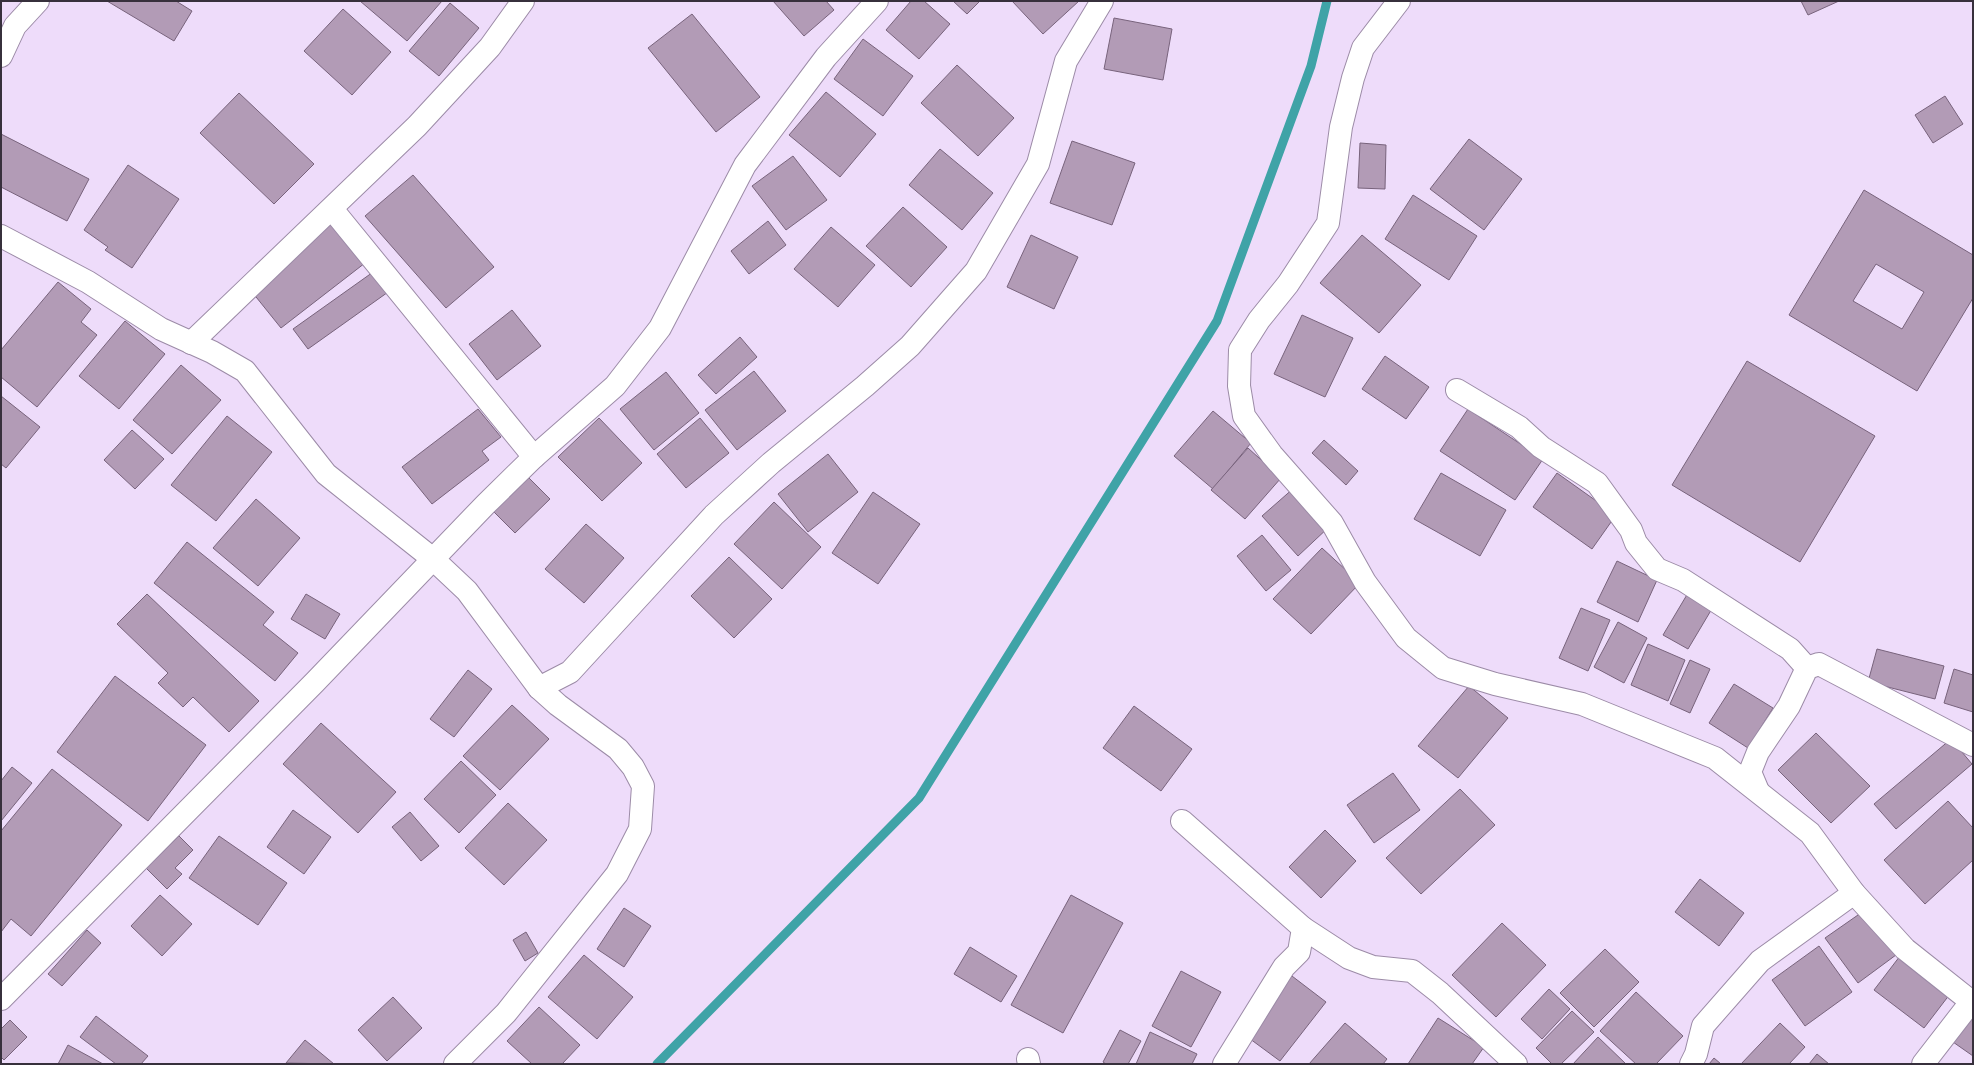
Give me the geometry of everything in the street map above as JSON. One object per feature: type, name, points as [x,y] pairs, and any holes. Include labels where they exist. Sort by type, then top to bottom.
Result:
[{"type":"street","points":[[1,56],[16,26],[38,1]]},
{"type":"street","points":[[191,343],[417,126],[485,52],[523,1]]},
{"type":"street","points":[[1,999],[315,682],[433,559],[534,457],[615,386],[660,328],[745,165],[826,57],[877,1]]},
{"type":"street","points":[[539,688],[570,672],[714,515],[771,463],[865,386],[910,346],[976,271],[1038,164],[1066,61],[1102,1]]},
{"type":"street","points":[[1399,1],[1363,48],[1352,78],[1341,127],[1328,223],[1288,284],[1259,320],[1240,350],[1239,386],[1244,416],[1272,455],[1332,523],[1365,582],[1406,638],[1443,668],[1495,684],[1582,704],[1715,758],[1810,833],[1854,893],[1905,949],[1972,1002],[1923,1064]]},
{"type":"street","points":[[332,209],[534,457]]},
{"type":"street","points":[[1,236],[88,282],[161,329],[245,371],[326,474],[433,559],[467,591],[539,688],[558,705],[618,749],[633,767],[643,786],[640,829],[617,874],[506,1013],[455,1064]]},
{"type":"street","points":[[1457,390],[1519,427],[1541,447],[1597,483],[1631,530],[1636,543],[1657,568],[1683,580],[1790,649],[1807,668]]},
{"type":"street","points":[[1758,791],[1750,772],[1758,752],[1789,706],[1807,668],[1819,664],[1973,745]]},
{"type":"street","points":[[1182,821],[1303,928],[1350,958],[1374,967],[1412,971],[1440,993],[1516,1064]]},
{"type":"street","points":[[1691,1064],[1696,1054],[1703,1026],[1760,961],[1854,893]]},
{"type":"street","points":[[1224,1064],[1284,967],[1299,952],[1303,928]]},
{"type":"building","points":[[107,1],[176,1],[192,11],[174,41]]},
{"type":"building","points":[[360,1],[442,1],[407,41]]},
{"type":"building","points":[[773,1],[826,1],[834,10],[804,36]]},
{"type":"building","points":[[911,1],[924,1],[950,24],[919,59],[886,30]]},
{"type":"building","points":[[953,1],[980,1],[967,14]]},
{"type":"building","points":[[1012,1],[1079,1],[1043,34]]},
{"type":"building","points":[[1801,1],[1839,1],[1808,15]]},
{"type":"building","points":[[450,3],[479,28],[439,76],[409,51]]},
{"type":"building","points":[[343,9],[391,52],[352,95],[304,51]]},
{"type":"building","points":[[692,14],[760,97],[716,132],[648,48]]},
{"type":"building","points":[[1114,18],[1172,29],[1163,80],[1104,69]]},
{"type":"building","points":[[863,39],[913,76],[883,116],[834,79]]},
{"type":"building","points":[[957,65],[1014,118],[978,156],[921,103]]},
{"type":"building","points":[[826,92],[876,134],[840,177],[789,135]]},
{"type":"building","points":[[239,93],[314,164],[274,204],[200,133]]},
{"type":"building","points":[[1945,96],[1963,124],[1933,143],[1915,115]]},
{"type":"building","points":[[1,134],[89,179],[67,221],[1,187]]},
{"type":"building","points":[[1469,139],[1522,179],[1484,230],[1430,189]]},
{"type":"building","points":[[1072,141],[1135,163],[1112,225],[1050,203]]},
{"type":"building","points":[[1360,143],[1386,145],[1385,189],[1358,188]]},
{"type":"building","points":[[940,149],[993,193],[962,230],[909,185]]},
{"type":"building","points":[[793,156],[827,200],[786,230],[752,186]]},
{"type":"building","points":[[128,165],[179,199],[132,268],[105,250],[108,247],[84,230]]},
{"type":"building","points":[[413,175],[494,267],[446,308],[365,216]]},
{"type":"building","points":[[1864,190],[1973,255],[1973,298],[1917,391],[1789,315]],"holes":[[[1876,264],[1924,292],[1902,329],[1853,301]]]},
{"type":"building","points":[[1413,195],[1477,236],[1449,280],[1385,239]]},
{"type":"building","points":[[903,207],[947,247],[911,287],[866,246]]},
{"type":"building","points":[[329,217],[365,263],[281,328],[244,282]]},
{"type":"building","points":[[768,221],[786,245],[749,274],[731,251]]},
{"type":"building","points":[[831,227],[875,265],[838,307],[794,269]]},
{"type":"building","points":[[1031,235],[1078,257],[1054,309],[1007,287]]},
{"type":"building","points":[[1362,235],[1421,285],[1379,333],[1320,283]]},
{"type":"building","points":[[383,265],[398,285],[308,349],[293,329]]},
{"type":"building","points":[[58,282],[91,309],[81,322],[97,335],[37,407],[1,377],[1,350]]},
{"type":"building","points":[[512,310],[541,346],[497,380],[469,344]]},
{"type":"building","points":[[1302,315],[1353,338],[1325,397],[1274,374]]},
{"type":"building","points":[[125,321],[165,354],[119,409],[79,376]]},
{"type":"building","points":[[740,337],[757,357],[716,394],[698,375]]},
{"type":"building","points":[[1385,356],[1429,387],[1406,419],[1362,389]]},
{"type":"building","points":[[1747,361],[1875,436],[1800,562],[1672,485]]},
{"type":"building","points":[[181,365],[221,400],[172,454],[133,420]]},
{"type":"building","points":[[754,371],[786,411],[737,450],[705,410]]},
{"type":"building","points":[[666,372],[699,413],[654,450],[620,409]]},
{"type":"building","points":[[1,396],[40,427],[6,468],[1,464]]},
{"type":"building","points":[[478,409],[501,437],[482,451],[489,460],[432,504],[402,467]]},
{"type":"building","points":[[1468,409],[1543,459],[1515,500],[1440,451]]},
{"type":"building","points":[[1213,411],[1251,443],[1213,489],[1174,456]]},
{"type":"building","points":[[227,416],[272,452],[216,521],[171,485]]},
{"type":"building","points":[[599,418],[642,463],[602,501],[558,457]]},
{"type":"building","points":[[700,418],[729,453],[686,488],[657,454]]},
{"type":"building","points":[[132,430],[164,459],[135,489],[104,460]]},
{"type":"building","points":[[1324,440],[1358,471],[1346,485],[1312,453]]},
{"type":"building","points":[[1248,448],[1281,478],[1245,519],[1211,490]]},
{"type":"building","points":[[828,454],[858,492],[808,532],[778,494]]},
{"type":"building","points":[[1441,473],[1506,510],[1480,556],[1414,519]]},
{"type":"building","points":[[1557,473],[1616,515],[1592,549],[1533,507]]},
{"type":"building","points":[[527,476],[550,499],[515,533],[492,510]]},
{"type":"building","points":[[1295,487],[1330,526],[1298,556],[1262,516]]},
{"type":"building","points":[[873,492],[920,524],[878,584],[832,553]]},
{"type":"building","points":[[256,499],[300,538],[258,586],[213,548]]},
{"type":"building","points":[[774,502],[821,547],[782,589],[734,544]]},
{"type":"building","points":[[586,524],[624,558],[584,603],[545,569]]},
{"type":"building","points":[[1262,535],[1291,570],[1266,591],[1237,556]]},
{"type":"building","points":[[187,542],[274,612],[263,625],[298,653],[275,681],[154,583]]},
{"type":"building","points":[[1322,548],[1360,583],[1311,634],[1273,599]]},
{"type":"building","points":[[729,557],[772,599],[734,638],[691,596]]},
{"type":"building","points":[[1617,561],[1657,580],[1638,622],[1597,602]]},
{"type":"building","points":[[1688,593],[1713,607],[1688,649],[1663,635]]},
{"type":"building","points":[[147,594],[259,701],[229,732],[193,697],[183,707],[158,683],[168,673],[117,624]]},
{"type":"building","points":[[306,594],[340,614],[325,639],[291,619]]},
{"type":"building","points":[[1581,608],[1610,620],[1588,671],[1559,658]]},
{"type":"building","points":[[1618,622],[1647,638],[1624,683],[1594,667]]},
{"type":"building","points":[[1648,644],[1685,660],[1668,701],[1631,685]]},
{"type":"building","points":[[1877,649],[1944,666],[1935,699],[1868,682]]},
{"type":"building","points":[[1690,660],[1710,669],[1690,713],[1670,704]]},
{"type":"building","points":[[1954,669],[1973,675],[1973,712],[1944,703]]},
{"type":"building","points":[[468,670],[492,689],[454,737],[430,719]]},
{"type":"building","points":[[115,676],[206,745],[148,821],[57,752]]},
{"type":"building","points":[[1734,684],[1773,708],[1748,748],[1709,723]]},
{"type":"building","points":[[1469,686],[1508,718],[1458,778],[1418,746]]},
{"type":"building","points":[[512,705],[549,739],[500,790],[463,756]]},
{"type":"building","points":[[1134,706],[1192,749],[1161,791],[1103,748]]},
{"type":"building","points":[[321,723],[396,792],[358,833],[283,764]]},
{"type":"building","points":[[1816,733],[1870,786],[1831,823],[1778,770]]},
{"type":"building","points":[[1951,739],[1972,764],[1896,829],[1874,804]]},
{"type":"building","points":[[461,761],[496,795],[459,833],[424,799]]},
{"type":"building","points":[[12,767],[32,783],[1,821],[1,781]]},
{"type":"building","points":[[52,769],[122,825],[31,936],[11,919],[1,932],[1,831]]},
{"type":"building","points":[[1393,773],[1420,810],[1374,843],[1347,805]]},
{"type":"building","points":[[1460,789],[1495,825],[1421,894],[1386,858]]},
{"type":"building","points":[[1948,801],[1973,828],[1973,860],[1925,904],[1884,860]]},
{"type":"building","points":[[508,803],[547,840],[504,885],[465,848]]},
{"type":"building","points":[[293,810],[331,837],[304,874],[267,847]]},
{"type":"building","points":[[410,812],[439,846],[421,861],[392,827]]},
{"type":"building","points":[[1325,830],[1356,861],[1321,898],[1289,867]]},
{"type":"building","points":[[179,836],[193,850],[175,868],[182,874],[167,889],[146,868]]},
{"type":"building","points":[[219,836],[287,883],[258,925],[189,878]]},
{"type":"building","points":[[1700,879],[1744,913],[1719,946],[1675,912]]},
{"type":"building","points":[[160,895],[192,924],[162,956],[131,926]]},
{"type":"building","points":[[1071,895],[1123,923],[1063,1033],[1011,1005]]},
{"type":"building","points":[[624,908],[651,926],[624,967],[597,949]]},
{"type":"building","points":[[1868,908],[1900,952],[1858,983],[1825,938]]},
{"type":"building","points":[[1502,923],[1546,965],[1496,1017],[1452,975]]},
{"type":"building","points":[[87,930],[101,943],[62,986],[48,974]]},
{"type":"building","points":[[526,932],[538,953],[525,961],[513,940]]},
{"type":"building","points":[[1819,946],[1852,992],[1805,1026],[1772,980]]},
{"type":"building","points":[[970,947],[1017,976],[1001,1002],[954,974]]},
{"type":"building","points":[[1605,949],[1639,982],[1594,1027],[1560,993]]},
{"type":"building","points":[[584,955],[633,997],[597,1039],[548,997]]},
{"type":"building","points":[[1900,956],[1950,994],[1924,1028],[1874,990]]},
{"type":"building","points":[[1181,971],[1221,992],[1191,1047],[1152,1026]]},
{"type":"building","points":[[1288,973],[1326,1002],[1280,1061],[1242,1033]]},
{"type":"building","points":[[1549,989],[1570,1009],[1542,1039],[1521,1019]]},
{"type":"building","points":[[1636,992],[1683,1036],[1656,1064],[1636,1064],[1600,1031]]},
{"type":"building","points":[[393,997],[422,1028],[387,1061],[358,1030]]},
{"type":"building","points":[[539,1007],[580,1045],[562,1064],[532,1064],[507,1041]]},
{"type":"building","points":[[1572,1011],[1594,1032],[1561,1064],[1552,1064],[1536,1048]]},
{"type":"building","points":[[1973,1015],[1973,1056],[1953,1042]]},
{"type":"building","points":[[96,1016],[148,1056],[141,1064],[116,1064],[80,1037]]},
{"type":"building","points":[[1438,1018],[1484,1047],[1472,1064],[1408,1064]]},
{"type":"building","points":[[10,1020],[27,1037],[4,1060],[1,1057],[1,1029]]},
{"type":"building","points":[[1345,1023],[1387,1059],[1383,1064],[1309,1064]]},
{"type":"building","points":[[1780,1023],[1805,1047],[1789,1064],[1741,1064]]},
{"type":"building","points":[[1120,1030],[1141,1041],[1128,1064],[1106,1064],[1103,1062]]},
{"type":"building","points":[[1150,1032],[1197,1054],[1192,1064],[1136,1064]]},
{"type":"building","points":[[1598,1037],[1626,1064],[1573,1064]]},
{"type":"building","points":[[305,1040],[334,1064],[286,1063]]},
{"type":"building","points":[[68,1045],[103,1064],[58,1064]]},
{"type":"building","points":[[1817,1054],[1829,1064],[1809,1064]]},
{"type":"building","points":[[1714,1058],[1721,1064],[1709,1064]]},
{"type":"waterway","points":[[657,1064],[919,798],[1217,321],[1311,66],[1327,1]]}]
